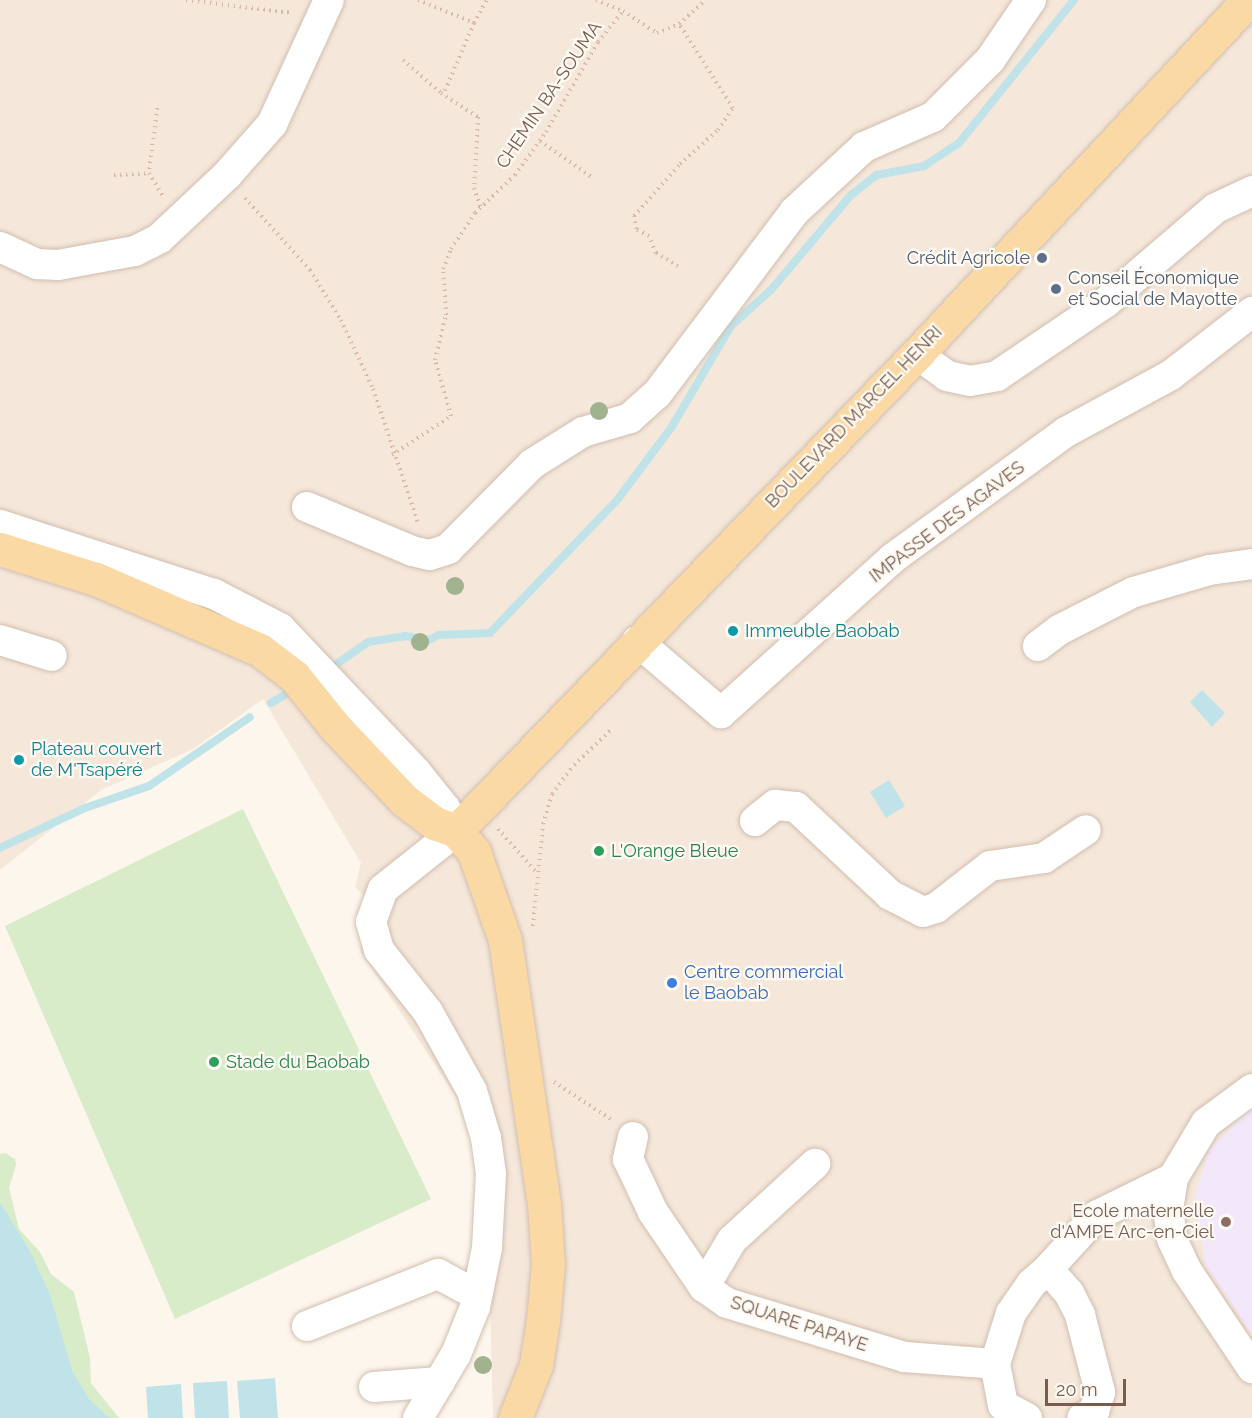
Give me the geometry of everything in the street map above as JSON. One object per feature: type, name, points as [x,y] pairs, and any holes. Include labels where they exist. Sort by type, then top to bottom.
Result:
[{"type":"main road","name":"BOULEVARD MARCEL HENRI","points":[[456,831],[916,354],[1248,0]]},
{"type":"main road","points":[[0,549],[96,579],[260,650],[294,676],[336,728],[404,800],[435,823],[456,831],[481,867],[505,940],[544,1204],[548,1263],[536,1365],[515,1418]]},
{"type":"street","points":[[307,507],[430,555],[448,549],[532,464],[583,432],[630,418],[657,394],[794,212],[864,147],[933,117],[990,60],[1031,0]]},
{"type":"street","points":[[0,246],[37,264],[58,265],[135,251],[160,238],[227,174],[272,124],[324,11]]},
{"type":"street","points":[[916,354],[947,376],[970,381],[997,376],[1105,303],[1216,208],[1252,191]]},
{"type":"street","name":"IMPASSE DES AGAVES","points":[[637,641],[721,713],[893,558],[1066,432],[1171,375],[1252,312]]},
{"type":"street","points":[[0,525],[214,594],[279,628],[416,772],[445,808],[456,831],[383,889],[371,922],[379,950],[428,1012],[472,1092],[486,1138],[491,1210],[477,1295],[456,1354],[418,1418]]},
{"type":"street","points":[[1038,646],[1059,630],[1134,592],[1209,570],[1252,564]]},
{"type":"street","points":[[0,640],[52,656]]},
{"type":"street","points":[[755,821],[775,805],[796,807],[876,883],[923,912],[936,908],[990,866],[1044,858],[1086,830]]},
{"type":"street","points":[[1252,1089],[1206,1123],[1173,1178],[1168,1209],[1172,1239],[1186,1271],[1252,1368]]},
{"type":"street","name":"SQUARE PAPAYE","points":[[633,1137],[628,1159],[653,1212],[704,1287],[727,1303],[905,1357],[995,1364]]},
{"type":"street","points":[[704,1287],[732,1240],[815,1164]]},
{"type":"street","points":[[1027,1418],[1003,1405],[995,1364],[1011,1313],[1031,1284],[1048,1269],[1096,1216],[1173,1178]]},
{"type":"street","points":[[1048,1269],[1069,1293],[1080,1315],[1100,1392],[1094,1412],[1082,1418]]},
{"type":"street","points":[[307,1326],[438,1274],[477,1295]]},
{"type":"street","points":[[374,1387],[440,1382]]},
{"type":"path","points":[[186,0],[280,10],[324,11]]},
{"type":"path","points":[[418,0],[474,23]]},
{"type":"path","points":[[443,95],[486,0]]},
{"type":"path","points":[[596,0],[623,10]]},
{"type":"path","points":[[678,266],[656,253],[649,236],[636,229],[634,216],[680,164],[718,130],[733,108],[680,24],[706,0]]},
{"type":"path","name":"CHEMIN BA-SOUMA","points":[[392,455],[451,416],[435,360],[446,315],[443,269],[451,249],[481,208],[515,175],[540,141],[598,42],[623,10],[657,33],[680,24]]},
{"type":"path","points":[[403,60],[443,95],[478,117],[474,188],[481,208]]},
{"type":"path","points":[[157,108],[149,173],[151,182],[183,217]]},
{"type":"path","points":[[540,141],[593,178]]},
{"type":"path","points":[[114,175],[149,173]]},
{"type":"path","points":[[227,174],[310,270],[341,320],[373,389],[392,455],[430,555]]},
{"type":"path","points":[[551,1081],[560,1082],[585,1099],[633,1137]]},
{"type":"shaded area","points":[[0,0],[1252,0],[1252,1418],[493,1418],[488,1216],[475,1149],[461,1104],[360,951],[367,899],[355,887],[361,863],[263,699],[193,749],[101,790],[0,870]]},
{"type":"shaded area","name":"Ecole maternelle d'AMPE Arc-en-Ciel","points":[[1252,1107],[1252,1335],[1206,1266],[1195,1196],[1210,1148]]},
{"type":"green space","name":"Stade du Baobab","points":[[243,809],[431,1199],[175,1319],[5,926]]},
{"type":"green space","points":[[5,1153],[15,1159],[16,1165],[9,1188],[19,1229],[40,1252],[51,1274],[74,1292],[90,1358],[91,1383],[119,1418],[0,1418],[0,1154]]},
{"type":"water","points":[[1202,690],[1225,713],[1212,727],[1190,702]]},
{"type":"water","points":[[889,780],[905,806],[886,818],[870,792]]},
{"type":"water","points":[[0,1202],[30,1251],[50,1295],[72,1370],[88,1398],[109,1418],[0,1418]]},
{"type":"water","points":[[275,1378],[278,1418],[240,1418],[237,1381]]},
{"type":"water","points":[[227,1381],[229,1418],[195,1418],[193,1383]]},
{"type":"water","points":[[181,1384],[183,1418],[148,1418],[146,1387]]},
{"type":"waterway","points":[[328,670],[368,642],[405,636],[429,640],[439,635],[490,633],[618,499],[671,428],[731,326],[771,290],[851,195],[877,175],[924,166],[959,143],[1074,0]]},
{"type":"waterway","points":[[271,703],[296,688]]},
{"type":"waterway","points":[[0,848],[85,808],[149,786],[250,717]]},
{"type":"place","name":"Crédit Agricole","points":[[1042,258]]},
{"type":"place","name":"Conseil Économique et Social de Mayotte","points":[[1056,289]]},
{"type":"place","name":"Immeuble Baobab","points":[[733,631]]},
{"type":"place","name":"Plateau couvert de M'Tsapéré","points":[[19,760]]},
{"type":"place","name":"L'Orange Bleue","points":[[599,851]]},
{"type":"place","name":"Centre commercial le Baobab","points":[[672,983]]},
{"type":"place","name":"Stade du Baobab","points":[[214,1062]]},
{"type":"place","name":"Ecole maternelle d'AMPE Arc-en-Ciel","points":[[1226,1222]]}]
